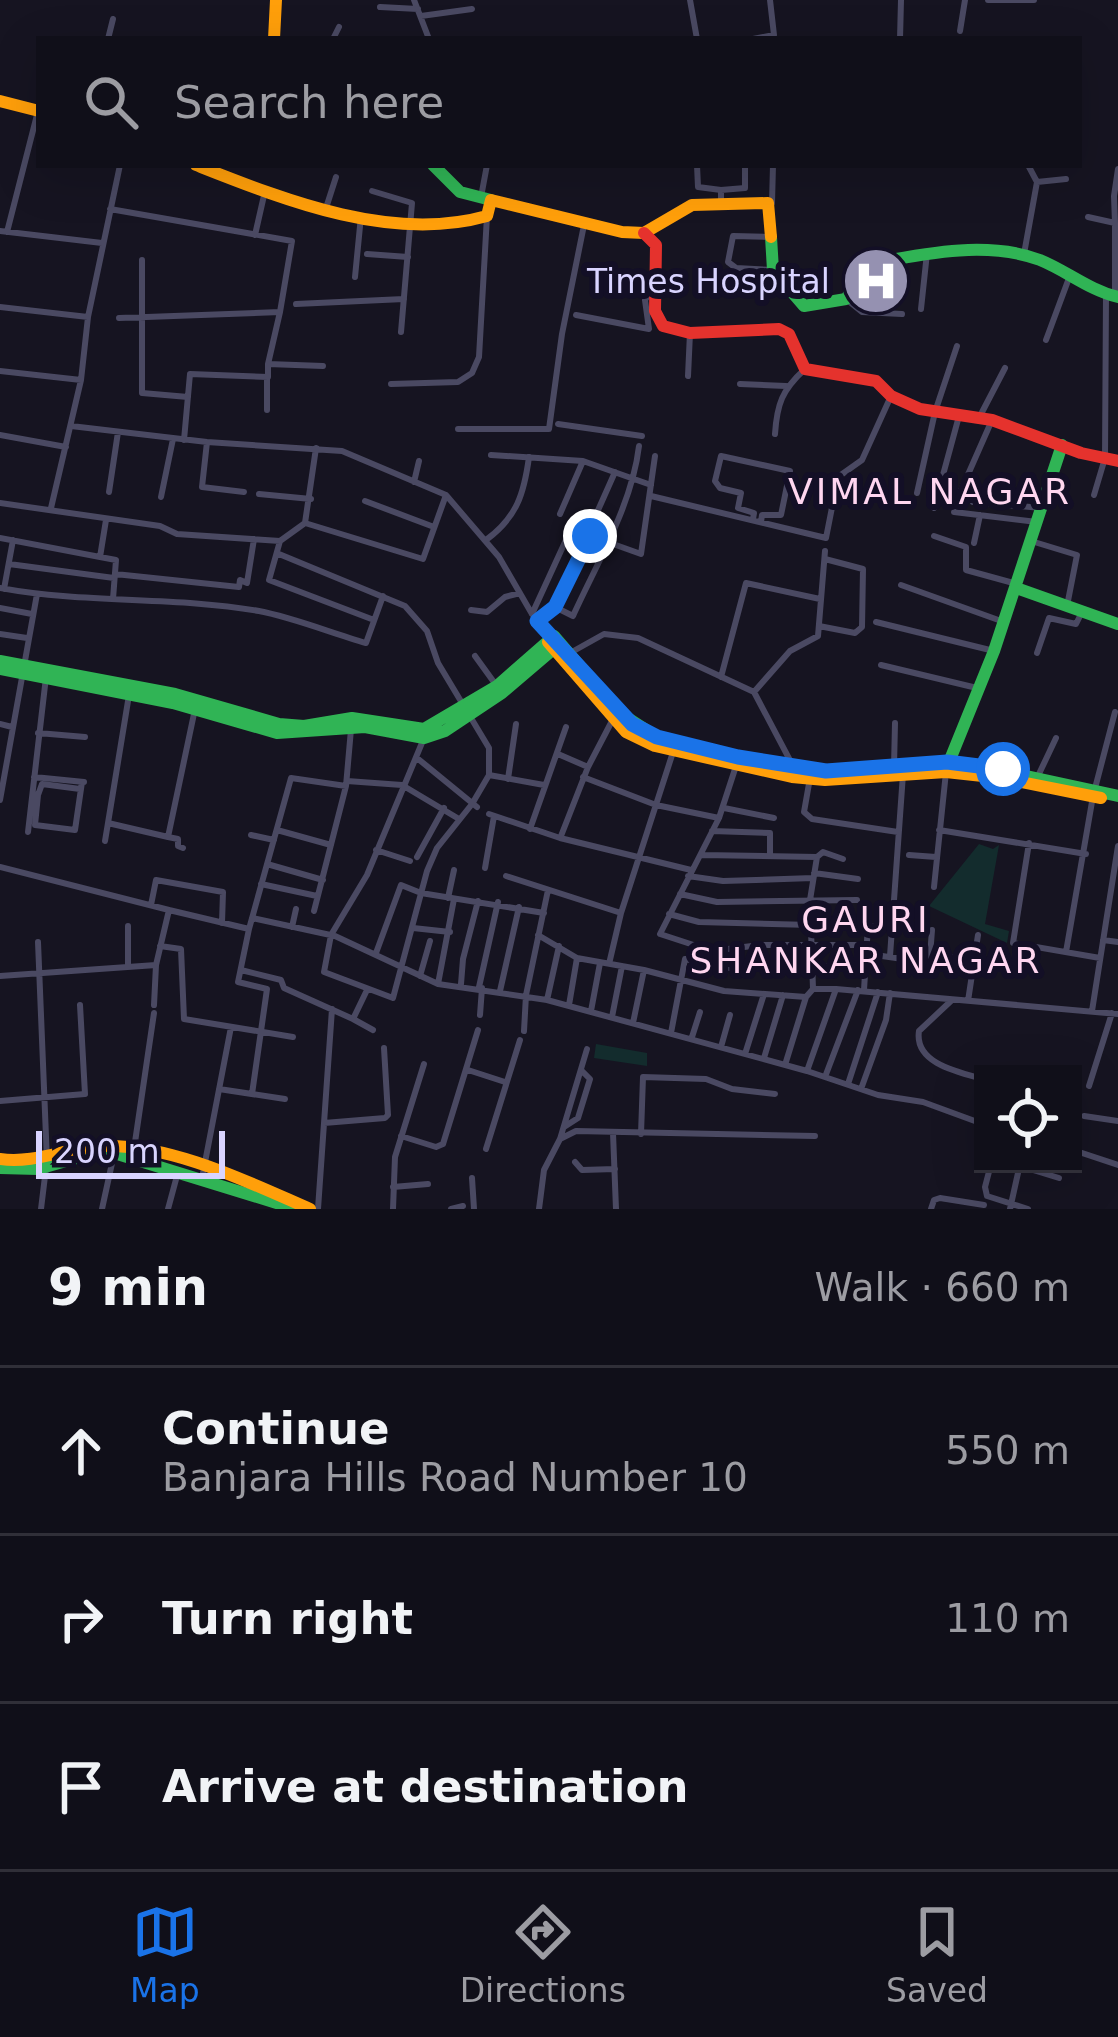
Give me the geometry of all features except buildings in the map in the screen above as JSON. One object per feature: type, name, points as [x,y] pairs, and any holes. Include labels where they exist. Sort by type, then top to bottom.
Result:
[{"type":"main road","points":[[274,36],[276,0]]},
{"type":"main road","points":[[0,100],[36,110]]},
{"type":"main road","points":[[205,168],[326,208],[411,227],[472,223],[487,216],[486,199]]},
{"type":"main road","points":[[438,168],[460,192],[584,225],[644,232],[692,205],[721,196],[768,203],[773,270],[804,306],[846,299],[868,264],[927,253],[1024,255],[1113,296]]},
{"type":"main road","points":[[644,232],[656,244],[655,310],[663,326],[690,333],[779,329],[788,334],[805,369],[876,381],[891,396],[934,412],[985,419],[1112,460]]},
{"type":"main road","points":[[947,767],[994,651],[1062,445]]},
{"type":"main road","points":[[1017,586],[1118,624]]},
{"type":"main road","points":[[0,665],[292,726],[351,722],[424,729],[467,711],[557,645]]},
{"type":"main road","points":[[557,645],[614,719],[640,740],[810,778],[947,767],[1038,776],[1118,799]]},
{"type":"main road","points":[[557,645],[632,724],[675,746]]},
{"type":"main road","points":[[21,669],[130,689]]},
{"type":"main road","points":[[351,722],[424,738],[445,731],[467,711]]},
{"type":"main road","points":[[947,767],[1094,793]]},
{"type":"main road","points":[[793,772],[899,771]]},
{"type":"main road","points":[[47,1164],[102,1146],[134,1148],[296,1209]]},
{"type":"main road","points":[[0,1164],[47,1164],[114,1153],[203,1173],[314,1209]]},
{"type":"street","points":[[690,0],[696,36]]},
{"type":"street","points":[[769,36],[774,35],[770,0]]},
{"type":"street","points":[[899,36],[901,0]]},
{"type":"street","points":[[960,31],[965,0]]},
{"type":"street","points":[[988,0],[1034,0]]},
{"type":"street","points":[[380,7],[472,9]]},
{"type":"street","points":[[109,36],[113,19]]},
{"type":"street","points":[[334,36],[339,27]]},
{"type":"street","points":[[36,121],[3,231],[102,243]]},
{"type":"street","points":[[51,508],[81,380],[88,317],[119,168]]},
{"type":"street","points":[[486,199],[487,168]]},
{"type":"street","points":[[697,168],[699,188],[721,196],[746,188],[746,168]]},
{"type":"street","points":[[772,203],[773,168]]},
{"type":"street","points":[[1024,255],[1037,182],[1030,168]]},
{"type":"street","points":[[1094,495],[1112,460],[1118,169]]},
{"type":"street","points":[[326,208],[336,177]]},
{"type":"street","points":[[1037,182],[1066,179]]},
{"type":"street","points":[[255,235],[266,188]]},
{"type":"street","points":[[372,191],[412,203],[401,332]]},
{"type":"street","points":[[110,209],[292,241],[268,364],[267,410]]},
{"type":"street","points":[[355,277],[362,216]]},
{"type":"street","points":[[391,385],[458,382],[472,373],[479,357],[487,216]]},
{"type":"street","points":[[1088,217],[1115,223]]},
{"type":"street","points":[[458,429],[549,430],[584,225]]},
{"type":"street","points":[[771,238],[733,236],[728,262],[736,268],[773,270]]},
{"type":"street","points":[[921,309],[927,253]]},
{"type":"street","points":[[367,254],[408,257]]},
{"type":"street","points":[[142,260],[142,393],[188,397]]},
{"type":"street","points":[[1046,340],[1069,278]]},
{"type":"street","points":[[576,315],[649,329],[646,300],[655,286]]},
{"type":"street","points":[[296,304],[404,299]]},
{"type":"street","points":[[846,299],[862,312],[902,314]]},
{"type":"street","points":[[0,307],[88,317]]},
{"type":"street","points":[[119,318],[280,312]]},
{"type":"street","points":[[688,376],[690,333]]},
{"type":"street","points":[[917,493],[934,412],[957,346]]},
{"type":"street","points":[[268,364],[323,366]]},
{"type":"street","points":[[1005,368],[954,508],[980,515],[1039,515]]},
{"type":"street","points":[[775,434],[777,405],[786,386],[805,369]]},
{"type":"street","points":[[0,371],[81,380]]},
{"type":"street","points":[[184,440],[190,374],[268,377]]},
{"type":"street","points":[[740,384],[786,386]]},
{"type":"street","points":[[651,496],[826,538],[838,477],[862,460],[891,396]]},
{"type":"street","points":[[934,508],[959,416]]},
{"type":"street","points":[[558,424],[642,436]]},
{"type":"street","points":[[71,426],[342,451],[446,496],[486,540],[557,645],[613,634],[650,641],[754,692],[793,772]]},
{"type":"street","points":[[109,492],[118,432]]},
{"type":"street","points":[[0,435],[66,447]]},
{"type":"street","points":[[160,497],[173,439]]},
{"type":"street","points":[[207,442],[202,488],[244,492]]},
{"type":"street","points":[[555,607],[573,616],[608,542],[639,446]]},
{"type":"street","points":[[0,503],[160,526],[177,534],[280,541],[305,523],[316,448]]},
{"type":"street","points":[[491,455],[583,461],[651,485]]},
{"type":"street","points":[[534,617],[571,529],[641,554],[655,456]]},
{"type":"street","points":[[721,456],[790,471],[781,515],[762,515],[757,521],[754,513],[739,508],[741,493],[719,488],[715,481],[721,456]]},
{"type":"street","points":[[486,540],[518,508],[529,457]]},
{"type":"street","points":[[414,482],[419,460]]},
{"type":"street","points":[[560,514],[583,461]]},
{"type":"street","points":[[534,617],[555,607],[615,472]]},
{"type":"street","points":[[259,494],[311,499]]},
{"type":"street","points":[[305,523],[423,559],[446,496]]},
{"type":"street","points":[[365,501],[434,527]]},
{"type":"street","points":[[973,502],[1039,515]]},
{"type":"street","points":[[974,543],[980,515]]},
{"type":"street","points":[[100,557],[106,520]]},
{"type":"street","points":[[934,536],[965,547],[966,570],[1017,586]]},
{"type":"street","points":[[0,538],[116,560],[112,598]]},
{"type":"street","points":[[9,564],[239,587],[240,580],[247,583],[254,539]]},
{"type":"street","points":[[13,540],[2,588],[37,594],[262,612],[366,643],[383,596]]},
{"type":"street","points":[[280,541],[269,580],[374,620]]},
{"type":"street","points":[[1031,541],[1077,555],[1067,606]]},
{"type":"street","points":[[279,554],[405,606],[428,631],[438,663],[489,748],[489,775],[475,805],[437,848],[394,998],[324,972],[331,935],[367,875],[424,738]]},
{"type":"street","points":[[754,692],[790,652],[818,636],[825,555],[862,566],[862,627],[855,633],[819,626]]},
{"type":"street","points":[[721,677],[746,583],[820,599]]},
{"type":"street","points":[[901,585],[1004,622]]},
{"type":"street","points":[[471,610],[487,612],[520,592]]},
{"type":"street","points":[[0,800],[37,594]]},
{"type":"street","points":[[262,612],[264,601]]},
{"type":"street","points":[[0,608],[32,614]]},
{"type":"street","points":[[1037,653],[1048,618],[1076,624],[1082,611]]},
{"type":"street","points":[[876,622],[994,651]]},
{"type":"street","points":[[0,634],[27,638]]},
{"type":"street","points":[[475,656],[500,690]]},
{"type":"street","points":[[881,664],[980,688]]},
{"type":"street","points":[[46,677],[34,777],[35,825],[76,828],[82,784]]},
{"type":"street","points":[[105,841],[130,689]]},
{"type":"street","points":[[168,837],[196,704]]},
{"type":"street","points":[[1066,952],[1094,793],[1115,712]]},
{"type":"street","points":[[560,838],[583,777],[614,719]]},
{"type":"street","points":[[314,911],[346,784],[351,722]]},
{"type":"street","points":[[890,956],[898,832],[896,722]]},
{"type":"street","points":[[0,724],[12,727]]},
{"type":"street","points":[[508,778],[516,724]]},
{"type":"street","points":[[530,829],[566,727]]},
{"type":"street","points":[[38,733],[85,737]]},
{"type":"street","points":[[1038,776],[1056,738]]},
{"type":"street","points":[[591,1011],[675,746]]},
{"type":"street","points":[[558,754],[588,767]]},
{"type":"street","points":[[418,758],[475,805]]},
{"type":"street","points":[[737,761],[724,808],[660,934],[712,951],[814,944],[868,949],[924,962]]},
{"type":"street","points":[[934,887],[947,767]]},
{"type":"street","points":[[489,775],[545,786]]},
{"type":"street","points":[[34,777],[82,784]]},
{"type":"street","points":[[583,777],[656,805],[719,818]]},
{"type":"street","points":[[252,1094],[267,989],[238,982],[291,778],[402,785],[460,820]]},
{"type":"street","points":[[810,778],[804,812],[812,819],[898,832]]},
{"type":"street","points":[[28,832],[40,785],[82,784]]},
{"type":"street","points":[[376,850],[414,859],[444,808]]},
{"type":"street","points":[[724,808],[774,818]]},
{"type":"street","points":[[485,868],[492,815],[723,881],[813,876],[858,879]]},
{"type":"street","points":[[108,823],[174,836],[183,848]]},
{"type":"street","points":[[277,830],[333,845]]},
{"type":"street","points":[[939,830],[1086,854]]},
{"type":"street","points":[[712,831],[770,833],[770,856]]},
{"type":"street","points":[[251,835],[274,840]]},
{"type":"street","points":[[1029,843],[1012,943],[1100,958]]},
{"type":"street","points":[[1092,1011],[1118,846]]},
{"type":"street","points":[[785,1065],[812,988],[810,900],[817,857],[823,852],[843,859]]},
{"type":"street","points":[[700,855],[817,857]]},
{"type":"street","points":[[909,855],[937,856]]},
{"type":"street","points":[[267,864],[323,880]]},
{"type":"street","points":[[0,866],[249,928]]},
{"type":"street","points":[[438,984],[450,932],[454,869]]},
{"type":"street","points":[[506,876],[621,913]]},
{"type":"street","points":[[151,905],[156,880],[223,892],[222,922]]},
{"type":"street","points":[[261,884],[318,896]]},
{"type":"street","points":[[376,954],[401,885],[421,893],[544,913]]},
{"type":"street","points":[[486,1149],[522,1035],[548,890]]},
{"type":"street","points":[[680,894],[717,902],[857,901]]},
{"type":"street","points":[[461,985],[478,901]]},
{"type":"street","points":[[480,1015],[498,902]]},
{"type":"street","points":[[500,991],[519,907]]},
{"type":"street","points":[[292,927],[296,909]]},
{"type":"street","points":[[134,1148],[156,965],[169,910]]},
{"type":"street","points":[[669,914],[699,922],[891,927]]},
{"type":"street","points":[[252,918],[331,935],[438,984],[568,1005],[861,1089],[923,1102],[974,1121]]},
{"type":"street","points":[[128,926],[128,967]]},
{"type":"street","points":[[825,1077],[861,990],[868,926]]},
{"type":"street","points":[[413,928],[450,932]]},
{"type":"street","points":[[932,930],[930,956],[974,958]]},
{"type":"street","points":[[538,935],[578,958],[680,981],[806,997]]},
{"type":"street","points":[[968,1001],[977,935]]},
{"type":"street","points":[[1103,940],[1118,942]]},
{"type":"street","points":[[420,976],[430,941]]},
{"type":"street","points":[[38,943],[47,1164],[41,1209]]},
{"type":"street","points":[[160,946],[181,949],[184,1019],[293,1036]]},
{"type":"street","points":[[547,1000],[559,946]]},
{"type":"street","points":[[568,1005],[578,958]]},
{"type":"street","points":[[671,1033],[685,959],[730,968],[866,966]]},
{"type":"street","points":[[0,976],[156,965]]},
{"type":"street","points":[[613,1017],[622,965]]},
{"type":"street","points":[[241,970],[281,980],[284,988],[373,1030]]},
{"type":"street","points":[[633,1023],[644,970]]},
{"type":"street","points":[[812,988],[1115,1014],[1089,1086]]},
{"type":"street","points":[[807,1071],[836,989]]},
{"type":"street","points":[[353,1019],[367,990]]},
{"type":"street","points":[[848,1084],[878,992]]},
{"type":"street","points":[[861,1089],[886,1020],[890,993]]},
{"type":"street","points":[[745,1054],[764,994]]},
{"type":"street","points":[[764,1058],[783,995]]},
{"type":"street","points":[[952,1000],[919,1031],[918,1045],[921,1053],[974,1076]]},
{"type":"street","points":[[0,1101],[85,1094],[80,1005]]},
{"type":"street","points":[[314,1209],[332,1009]]},
{"type":"street","points":[[692,1039],[700,1012]]},
{"type":"street","points":[[721,1047],[730,1015]]},
{"type":"street","points":[[203,1173],[231,1027]]},
{"type":"street","points":[[401,1136],[441,1145],[478,1030]]},
{"type":"street","points":[[324,1123],[388,1115],[384,1048]]},
{"type":"street","points":[[539,1209],[544,1170],[560,1139],[587,1049]]},
{"type":"street","points":[[393,1209],[401,1136],[424,1064]]},
{"type":"street","points":[[468,1070],[505,1082]]},
{"type":"street","points":[[641,1134],[644,1077],[706,1079],[732,1089],[775,1094]]},
{"type":"street","points":[[219,1089],[285,1099]]},
{"type":"street","points":[[1084,1116],[1118,1121]]},
{"type":"street","points":[[560,1139],[576,1131],[815,1136]]},
{"type":"street","points":[[613,1133],[616,1209]]},
{"type":"street","points":[[102,1209],[114,1153]]},
{"type":"street","points":[[1082,1153],[1118,1165]]},
{"type":"street","points":[[575,1162],[582,1169],[614,1169]]},
{"type":"street","points":[[168,1209],[178,1171]]},
{"type":"street","points":[[989,1173],[987,1196],[1028,1209]]},
{"type":"street","points":[[1010,1207],[1018,1173]]},
{"type":"street","points":[[1044,1173],[1059,1178]]},
{"type":"street","points":[[451,1209],[470,1206],[472,1178]]},
{"type":"street","points":[[393,1186],[428,1184]]},
{"type":"street","points":[[931,1209],[940,1198],[984,1204]]},
{"type":"green space","points":[[979,844],[993,849],[999,845],[985,924],[1009,931],[1007,943],[929,906]]},
{"type":"green space","points":[[596,1044],[647,1053],[647,1066],[594,1058]]},
{"type":"traffic: fast","points":[[436,168],[460,192],[491,200]]},
{"type":"traffic: fast","points":[[771,237],[773,270],[804,306],[846,299],[868,264],[977,250],[1040,260],[1118,297]]},
{"type":"traffic: fast","points":[[947,767],[994,651],[1062,445]]},
{"type":"traffic: fast","points":[[1016,588],[1118,624]]},
{"type":"traffic: fast","points":[[0,661],[175,694],[279,724],[304,726],[352,718],[424,729],[497,686],[554,636],[620,713],[657,737],[738,757],[826,771],[970,764],[1118,796]]},
{"type":"traffic: fast","points":[[0,669],[173,703],[277,733],[365,727],[424,738],[445,731],[502,693],[556,647]]},
{"type":"traffic: fast","points":[[0,1168],[38,1169],[94,1153],[114,1153],[296,1209]]},
{"type":"traffic: slow","points":[[274,36],[276,0]]},
{"type":"traffic: slow","points":[[0,101],[36,110]]},
{"type":"traffic: slow","points":[[204,168],[339,214],[414,224],[487,216],[491,200],[622,232],[644,233],[692,205],[768,203],[771,237]]},
{"type":"traffic: slow","points":[[548,642],[626,732],[655,746],[792,777],[825,780],[946,772],[1101,798]]},
{"type":"traffic: slow","points":[[0,1159],[103,1146],[156,1151],[209,1167],[310,1209]]},
{"type":"traffic: jam","points":[[644,233],[656,245],[655,311],[663,326],[690,333],[779,329],[789,334],[805,369],[876,381],[891,396],[920,409],[992,420],[1081,453],[1118,461]]},
{"type":"place","name":"Times Hospital","points":[[876,281]]},
{"type":"district","name":"VIMAL NAGAR","points":[[930,491]]},
{"type":"district","name":"GAURI SHANKAR NAGAR","points":[[866,940]]},
{"type":"route","points":[[590,536],[555,607],[537,621],[620,713],[644,732],[738,757],[826,771],[947,762],[1003,769]]}]
